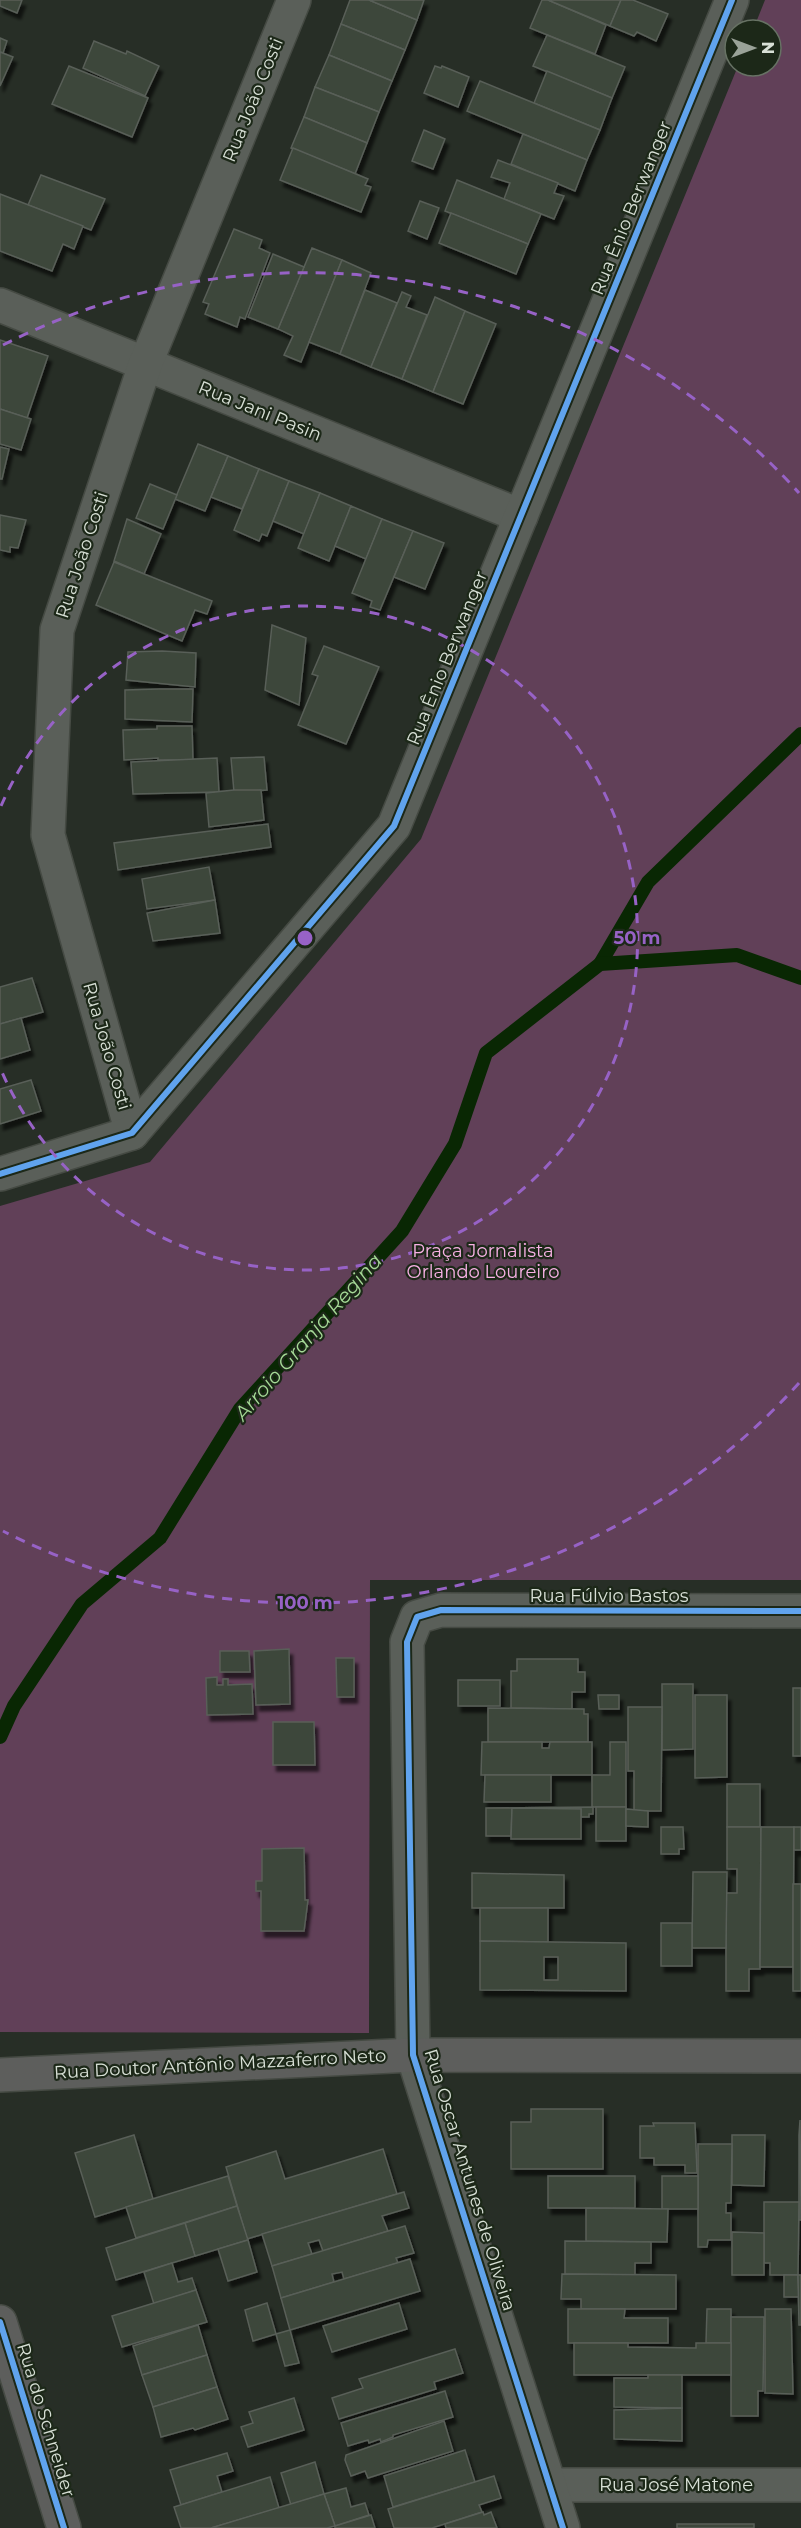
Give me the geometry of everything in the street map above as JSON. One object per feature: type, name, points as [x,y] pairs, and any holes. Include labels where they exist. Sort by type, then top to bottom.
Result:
[{"type":"street","name":"Rua João Costi","points":[[132,1133],[48,834],[57,630],[145,365],[294,0]]},
{"type":"street","name":"Rua Ênio Berwanger","points":[[132,1133],[394,826],[732,0]]},
{"type":"street","name":"Rua Jani Pasin","points":[[0,305],[521,516]]},
{"type":"street","points":[[0,1174],[132,1133]]},
{"type":"street","name":"Rua Fúlvio Bastos","points":[[417,1617],[441,1610],[801,1611]]},
{"type":"street","name":"Rua Oscar Antunes de Oliveira","points":[[417,1617],[407,1642],[413,2055],[563,2528]]},
{"type":"street","name":"Rua Doutor Antônio Mazzaferro Neto","points":[[0,2075],[413,2055],[801,2056]]},
{"type":"street","name":"Rua do Schneider","points":[[0,2322],[64,2528]]},
{"type":"street","name":"Rua José Matone","points":[[550,2485],[801,2485]]},
{"type":"green space","name":"Praça Jornalista Orlando Loureiro","points":[[765,0],[801,0],[801,1580],[370,1580],[369,2033],[0,2032],[0,1206],[150,1162],[421,839],[733,78],[783,78],[783,18],[758,18]]},
{"type":"building","points":[[0,0],[22,0],[17,13],[0,6]]},
{"type":"building","points":[[350,0],[369,0],[417,20],[405,50],[341,24]]},
{"type":"building","points":[[369,0],[424,0],[417,20]]},
{"type":"building","points":[[542,0],[548,0],[606,25],[595,54],[530,28]]},
{"type":"building","points":[[548,0],[621,0],[610,26]]},
{"type":"building","points":[[621,0],[633,0],[668,14],[656,41],[637,32],[634,36],[610,26]]},
{"type":"building","points":[[341,24],[405,50],[392,81],[329,55]]},
{"type":"building","points":[[547,35],[625,67],[612,98],[533,66]]},
{"type":"building","points":[[0,38],[7,41],[3,53],[0,52]]},
{"type":"building","points":[[94,41],[126,54],[127,51],[159,66],[145,96],[83,68]]},
{"type":"building","points":[[0,52],[13,57],[0,86]]},
{"type":"building","points":[[329,55],[392,81],[379,112],[315,87]]},
{"type":"building","points":[[69,66],[148,98],[132,137],[52,104]]},
{"type":"building","points":[[435,66],[441,68],[442,66],[469,77],[458,107],[424,93]]},
{"type":"building","points":[[547,71],[612,98],[600,130],[534,103]]},
{"type":"building","points":[[480,81],[600,130],[587,160],[467,111]]},
{"type":"building","points":[[315,87],[379,112],[367,143],[304,117]]},
{"type":"building","points":[[304,117],[367,143],[355,174],[291,148]]},
{"type":"building","points":[[424,130],[445,139],[433,169],[412,161]]},
{"type":"building","points":[[523,134],[587,160],[575,191],[511,164]]},
{"type":"building","points":[[293,148],[368,179],[365,185],[371,187],[361,212],[280,180]]},
{"type":"building","points":[[498,160],[558,183],[554,193],[564,196],[554,219],[504,199],[510,183],[491,177]]},
{"type":"building","points":[[41,175],[105,199],[91,230],[28,205]]},
{"type":"building","points":[[457,180],[541,214],[528,244],[445,211]]},
{"type":"building","points":[[0,194],[83,226],[74,249],[63,244],[52,271],[0,251]]},
{"type":"building","points":[[420,201],[439,208],[427,239],[408,231]]},
{"type":"building","points":[[451,213],[528,244],[516,274],[439,243]]},
{"type":"building","points":[[234,229],[262,240],[259,248],[270,253],[245,319],[240,317],[237,327],[205,314],[209,304],[203,302]]},
{"type":"building","points":[[312,248],[342,260],[301,362],[284,355],[293,336],[278,329]]},
{"type":"building","points":[[273,254],[304,267],[278,329],[248,317]]},
{"type":"building","points":[[342,260],[371,273],[340,354],[309,342]]},
{"type":"building","points":[[365,290],[397,303],[371,367],[340,354]]},
{"type":"building","points":[[402,292],[411,296],[406,307],[427,315],[402,379],[371,367]]},
{"type":"building","points":[[435,297],[465,311],[433,392],[402,379]]},
{"type":"building","points":[[465,311],[496,324],[463,404],[433,392]]},
{"type":"building","points":[[0,340],[48,356],[27,418],[0,409]]},
{"type":"building","points":[[0,409],[31,419],[21,450],[0,444]]},
{"type":"building","points":[[198,444],[228,456],[205,511],[175,499]]},
{"type":"building","points":[[0,447],[9,449],[2,479],[0,479]]},
{"type":"building","points":[[228,456],[259,469],[242,509],[211,497]]},
{"type":"building","points":[[259,469],[289,481],[267,536],[262,534],[259,541],[234,530]]},
{"type":"building","points":[[289,481],[320,493],[304,534],[273,521]]},
{"type":"building","points":[[150,484],[177,495],[163,529],[136,518]]},
{"type":"building","points":[[320,493],[351,506],[329,561],[298,548]]},
{"type":"building","points":[[351,506],[382,519],[366,559],[335,546]]},
{"type":"building","points":[[0,515],[26,520],[18,548],[10,547],[10,552],[0,550]]},
{"type":"building","points":[[127,519],[161,534],[144,574],[114,561]]},
{"type":"building","points":[[382,519],[413,531],[380,610],[370,607],[372,601],[352,593]]},
{"type":"building","points":[[413,531],[444,543],[425,589],[394,577]]},
{"type":"building","points":[[114,562],[212,601],[207,614],[195,610],[182,641],[96,605]]},
{"type":"building","points":[[272,625],[306,638],[299,705],[265,690]]},
{"type":"building","points":[[324,646],[379,667],[346,744],[298,725],[318,676],[312,674]]},
{"type":"building","points":[[128,652],[196,653],[195,687],[126,680]]},
{"type":"building","points":[[193,689],[192,722],[125,719],[125,690]]},
{"type":"building","points":[[157,726],[192,726],[193,760],[158,760],[158,758],[124,760],[123,730],[157,729]]},
{"type":"building","points":[[264,757],[267,790],[234,792],[231,758]]},
{"type":"building","points":[[217,758],[219,792],[133,794],[131,762]]},
{"type":"building","points":[[261,790],[264,820],[209,827],[206,793]]},
{"type":"building","points":[[268,824],[271,847],[118,870],[114,843]]},
{"type":"building","points":[[209,867],[215,900],[147,909],[142,879]]},
{"type":"building","points":[[215,900],[220,933],[153,941],[147,913]]},
{"type":"building","points":[[32,978],[43,1012],[0,1024],[0,987]]},
{"type":"building","points":[[21,1018],[30,1050],[0,1059],[0,1024]]},
{"type":"building","points":[[31,1080],[41,1111],[0,1124],[0,1089]]},
{"type":"building","points":[[289,1649],[290,1704],[256,1705],[254,1651]]},
{"type":"building","points":[[220,1651],[249,1651],[250,1672],[220,1672]]},
{"type":"building","points":[[336,1658],[354,1658],[354,1697],[337,1697]]},
{"type":"building","points":[[517,1659],[578,1659],[578,1672],[585,1672],[585,1692],[572,1692],[572,1709],[511,1708],[511,1671],[517,1671]]},
{"type":"building","points":[[217,1677],[217,1685],[223,1685],[223,1679],[228,1679],[228,1685],[252,1684],[253,1714],[207,1715],[206,1678]]},
{"type":"building","points":[[458,1680],[500,1680],[500,1706],[458,1706]]},
{"type":"building","points":[[662,1684],[693,1684],[693,1749],[662,1750]]},
{"type":"building","points":[[793,1688],[801,1688],[801,1756],[793,1756]]},
{"type":"building","points":[[598,1695],[619,1695],[619,1709],[599,1709]]},
{"type":"building","points":[[695,1695],[727,1695],[727,1777],[695,1778]]},
{"type":"building","points":[[628,1707],[662,1707],[661,1811],[634,1811],[634,1771],[628,1771]]},
{"type":"building","points":[[488,1708],[584,1709],[584,1714],[588,1714],[588,1742],[488,1742]]},
{"type":"building","points":[[273,1722],[314,1722],[315,1765],[273,1765]]},
{"type":"building","points":[[482,1742],[542,1742],[542,1748],[549,1748],[550,1742],[592,1742],[592,1775],[481,1775]]},
{"type":"building","points":[[610,1742],[626,1742],[626,1807],[592,1807],[592,1775],[610,1775]]},
{"type":"building","points":[[485,1775],[551,1775],[551,1802],[484,1802]]},
{"type":"building","points":[[727,1784],[760,1784],[760,1827],[727,1827]]},
{"type":"building","points":[[593,1807],[593,1814],[589,1814],[589,1817],[581,1817],[581,1809],[512,1808],[511,1836],[486,1836],[486,1808]]},
{"type":"building","points":[[596,1807],[626,1807],[626,1841],[596,1841]]},
{"type":"building","points":[[512,1808],[581,1809],[581,1839],[511,1839]]},
{"type":"building","points":[[626,1809],[648,1811],[648,1827],[626,1826]]},
{"type":"building","points":[[661,1827],[683,1827],[684,1849],[679,1849],[679,1854],[661,1854]]},
{"type":"building","points":[[727,1827],[761,1827],[760,1969],[749,1969],[749,1991],[726,1991],[726,1893],[737,1893],[737,1869],[727,1869]]},
{"type":"building","points":[[761,1827],[794,1827],[793,1967],[760,1967]]},
{"type":"building","points":[[794,1827],[801,1827],[801,1850],[794,1850]]},
{"type":"building","points":[[304,1848],[305,1900],[308,1900],[304,1931],[261,1931],[261,1891],[256,1891],[256,1881],[262,1881],[262,1849]]},
{"type":"building","points":[[693,1872],[727,1872],[726,1948],[692,1948]]},
{"type":"building","points":[[472,1873],[564,1875],[564,1908],[472,1908]]},
{"type":"building","points":[[793,1884],[801,1884],[801,1991],[793,1991]]},
{"type":"building","points":[[480,1908],[548,1908],[548,1942],[480,1941]]},
{"type":"building","points":[[661,1923],[692,1923],[692,1966],[661,1966]]},
{"type":"building","points":[[480,1941],[626,1943],[626,1991],[480,1990]],"holes":[[[544,1957],[558,1957],[558,1980],[544,1980]]]},
{"type":"building","points":[[531,2109],[603,2109],[603,2169],[511,2169],[511,2122],[531,2122]]},
{"type":"building","points":[[800,2120],[801,2220],[799,2220],[799,2135]]},
{"type":"building","points":[[653,2123],[695,2123],[697,2173],[685,2173],[685,2165],[654,2165],[654,2158],[640,2158],[640,2126],[654,2126]]},
{"type":"building","points":[[134,2135],[153,2199],[95,2217],[75,2153]]},
{"type":"building","points":[[732,2135],[765,2135],[764,2186],[732,2185]]},
{"type":"building","points":[[698,2144],[732,2144],[731,2203],[726,2203],[726,2213],[731,2213],[731,2240],[708,2240],[707,2247],[698,2247]]},
{"type":"building","points":[[383,2149],[397,2194],[247,2239],[226,2167],[276,2151],[285,2179]]},
{"type":"building","points":[[228,2176],[237,2206],[136,2238],[126,2207]]},
{"type":"building","points":[[548,2176],[635,2176],[635,2208],[548,2208]]},
{"type":"building","points":[[662,2176],[698,2176],[698,2209],[662,2209]]},
{"type":"building","points":[[404,2192],[409,2208],[382,2216],[388,2231],[323,2251],[319,2240],[308,2243],[312,2254],[272,2266],[262,2234]]},
{"type":"building","points":[[764,2202],[799,2202],[798,2275],[770,2275],[770,2263],[764,2263]]},
{"type":"building","points":[[237,2206],[248,2240],[195,2256],[185,2223]]},
{"type":"building","points":[[586,2208],[668,2209],[667,2242],[586,2241]]},
{"type":"building","points":[[185,2223],[195,2256],[116,2280],[106,2248]]},
{"type":"building","points":[[405,2226],[414,2253],[396,2258],[398,2263],[344,2279],[342,2272],[332,2274],[334,2282],[281,2298],[272,2266]]},
{"type":"building","points":[[732,2232],[764,2233],[764,2275],[732,2275]]},
{"type":"building","points":[[248,2240],[257,2272],[228,2281],[218,2249]]},
{"type":"building","points":[[565,2241],[651,2242],[651,2263],[635,2263],[635,2275],[565,2274]]},
{"type":"building","points":[[410,2259],[420,2291],[290,2330],[281,2298]]},
{"type":"building","points":[[172,2263],[178,2282],[192,2278],[196,2290],[154,2304],[144,2272]]},
{"type":"building","points":[[562,2274],[676,2275],[676,2309],[581,2309],[581,2299],[561,2299]]},
{"type":"building","points":[[784,2275],[798,2275],[799,2297],[784,2297]]},
{"type":"building","points":[[798,2275],[801,2275],[801,2325],[799,2325]]},
{"type":"building","points":[[196,2290],[207,2322],[122,2347],[112,2316]]},
{"type":"building","points":[[267,2303],[276,2334],[253,2341],[245,2310]]},
{"type":"building","points":[[399,2303],[407,2329],[332,2352],[323,2326]]},
{"type":"building","points":[[568,2309],[625,2309],[624,2318],[668,2318],[668,2343],[568,2343]]},
{"type":"building","points":[[707,2309],[731,2309],[731,2343],[706,2343]]},
{"type":"building","points":[[765,2309],[791,2309],[793,2394],[765,2393]]},
{"type":"building","points":[[731,2317],[764,2317],[763,2391],[758,2391],[758,2416],[731,2416]]},
{"type":"building","points":[[198,2325],[207,2355],[142,2375],[133,2346]]},
{"type":"building","points":[[290,2330],[299,2363],[285,2366],[276,2334]]},
{"type":"building","points":[[574,2343],[628,2343],[628,2347],[696,2348],[696,2343],[731,2343],[731,2375],[574,2375]]},
{"type":"building","points":[[455,2349],[463,2373],[434,2382],[436,2389],[339,2419],[332,2398],[363,2388],[359,2379]]},
{"type":"building","points":[[207,2355],[217,2387],[153,2407],[142,2375]]},
{"type":"building","points":[[648,2375],[682,2375],[682,2408],[614,2407],[614,2378],[648,2378]]},
{"type":"building","points":[[217,2387],[228,2419],[195,2430],[193,2428],[161,2437],[153,2407]]},
{"type":"building","points":[[445,2391],[453,2417],[393,2435],[381,2442],[380,2439],[369,2443],[368,2440],[348,2446],[341,2423]]},
{"type":"building","points":[[294,2398],[304,2430],[248,2447],[241,2427],[253,2423],[249,2412]]},
{"type":"building","points":[[682,2408],[682,2441],[614,2439],[614,2410]]},
{"type":"building","points":[[444,2421],[453,2451],[368,2478],[365,2471],[351,2476],[345,2460],[346,2455]]},
{"type":"building","points":[[465,2450],[475,2482],[393,2507],[384,2476]]},
{"type":"building","points":[[227,2453],[233,2471],[217,2476],[222,2492],[181,2505],[170,2470]]},
{"type":"building","points":[[315,2462],[324,2494],[291,2505],[281,2473]]},
{"type":"building","points":[[494,2476],[501,2498],[479,2505],[482,2512],[432,2528],[394,2528],[388,2509]]},
{"type":"building","points":[[270,2477],[279,2508],[211,2528],[181,2528],[174,2507]]},
{"type":"building","points":[[346,2488],[351,2507],[365,2503],[369,2515],[335,2526],[324,2494]]},
{"type":"building","points":[[324,2494],[335,2526],[327,2528],[211,2528]]},
{"type":"building","points":[[483,2512],[484,2515],[491,2512],[497,2528],[446,2528],[445,2524]]},
{"type":"building","points":[[371,2515],[375,2528],[335,2528],[335,2526]]},
{"type":"building","points":[[677,2524],[754,2524],[754,2528],[677,2528]]},
{"type":"waterway","points":[[600,964],[648,882],[801,734]]},
{"type":"waterway","name":"Arroio Granja Regina","points":[[0,1737],[14,1706],[82,1604],[160,1538],[240,1409],[402,1231],[455,1144],[486,1053],[600,964],[737,955],[801,978]]},
{"type":"cycle path","points":[[0,1174],[132,1133],[394,826],[732,0]]},
{"type":"cycle path","points":[[563,2528],[413,2055],[407,1642],[417,1617],[441,1610],[801,1611]]},
{"type":"cycle path","points":[[0,2322],[64,2528]]}]
